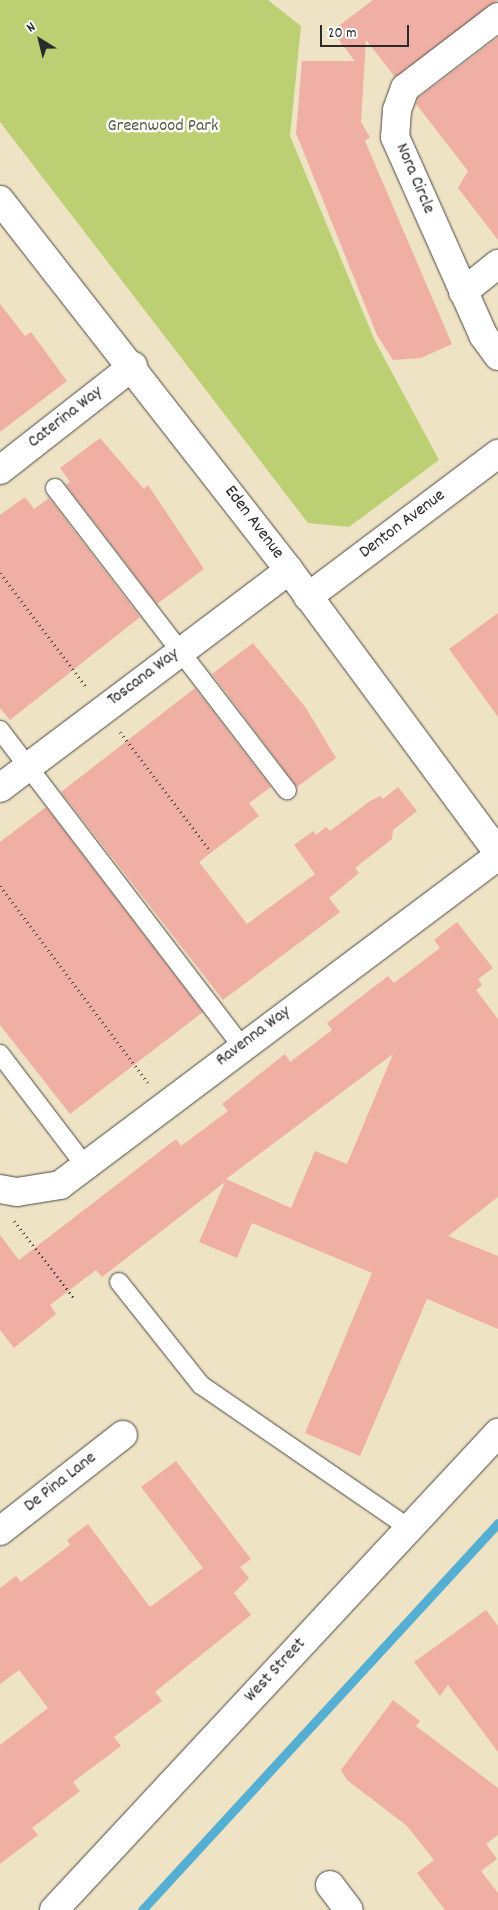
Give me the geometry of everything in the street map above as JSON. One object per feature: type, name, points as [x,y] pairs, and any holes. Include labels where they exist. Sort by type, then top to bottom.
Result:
[{"type":"street","name":"Nora Circle","points":[[498,17],[405,88],[397,110],[395,136],[463,292],[498,356]]},
{"type":"street","name":"Eden Avenue","points":[[0,200],[133,366],[289,570],[498,854]]},
{"type":"street","points":[[463,292],[498,264]]},
{"type":"street","name":"Caterina Way","points":[[0,470],[133,366]]},
{"type":"street","name":"Denton Avenue","points":[[308,597],[498,454]]},
{"type":"street","name":"Toscana Way","points":[[0,788],[289,570]]},
{"type":"street","name":"Ravenna Way","points":[[0,1189],[17,1192],[60,1185],[498,854]]},
{"type":"street","name":"West Street","points":[[54,1910],[498,1433]]},
{"type":"street","name":"De Pina Lane","points":[[0,1531],[123,1435]]},
{"type":"street","points":[[330,1885],[349,1910]]},
{"type":"lane","points":[[55,488],[287,790]]},
{"type":"lane","points":[[0,730],[242,1046]]},
{"type":"lane","points":[[0,1054],[86,1167]]},
{"type":"lane","points":[[119,1282],[201,1385],[409,1528]]},
{"type":"path","points":[[0,886],[165,1105]]},
{"type":"path","points":[[11,1217],[74,1298]]},
{"type":"green space","name":"Greenwood Park","points":[[0,0],[268,0],[301,26],[290,136],[375,341],[439,460],[349,527],[308,523],[0,122]]},
{"type":"building","points":[[373,0],[498,0],[395,77],[366,40],[361,122],[370,137],[365,141],[452,344],[421,358],[393,360],[377,335],[296,133],[302,61],[355,61],[332,31]]},
{"type":"building","points":[[498,37],[498,240],[458,188],[468,171],[416,104],[418,98]]},
{"type":"building","points":[[0,304],[25,336],[31,332],[67,381],[0,432]]},
{"type":"building","points":[[100,438],[144,489],[148,485],[204,569],[157,604],[66,485],[70,482],[60,468]]},
{"type":"building","points":[[25,497],[34,509],[49,498],[140,617],[10,720],[0,708],[0,515]]},
{"type":"building","points":[[498,613],[498,717],[449,649]]},
{"type":"building","points":[[253,643],[306,708],[336,758],[297,787],[212,674]]},
{"type":"building","points":[[195,688],[271,787],[249,803],[259,816],[199,862],[247,924],[315,874],[294,845],[313,831],[316,835],[326,827],[330,831],[370,801],[380,796],[383,799],[398,787],[417,811],[393,830],[392,839],[355,868],[359,873],[329,898],[340,912],[223,1000],[61,792]]},
{"type":"building","points":[[46,807],[203,1012],[70,1114],[0,1025],[0,842]]},
{"type":"building","points":[[457,922],[493,968],[478,979],[482,985],[476,990],[498,1019],[498,1197],[448,1236],[498,1256],[498,1329],[427,1299],[360,1456],[305,1433],[372,1273],[252,1223],[237,1258],[199,1242],[225,1182],[102,1277],[96,1270],[50,1305],[56,1314],[14,1348],[0,1330],[0,1235],[19,1260],[176,1139],[181,1146],[228,1111],[222,1104],[285,1054],[290,1062],[332,1030],[327,1023],[388,976],[394,983],[440,948],[434,940]],"holes":[[[393,1054],[347,1164],[315,1151],[291,1208],[226,1179]]]},
{"type":"building","points":[[176,1461],[251,1559],[240,1567],[249,1578],[234,1593],[251,1615],[155,1692],[162,1701],[114,1737],[121,1746],[73,1782],[80,1791],[32,1828],[38,1835],[0,1864],[0,1745],[48,1708],[19,1670],[0,1684],[0,1588],[16,1576],[21,1582],[70,1545],[67,1540],[88,1524],[150,1607],[203,1568],[141,1487]]},
{"type":"building","points":[[486,1610],[498,1626],[498,1752],[448,1685],[440,1696],[414,1662]]},
{"type":"building","points":[[393,1700],[420,1721],[416,1726],[498,1788],[498,1835],[486,1844],[497,1859],[481,1871],[498,1893],[498,1910],[445,1910],[417,1873],[434,1860],[407,1826],[347,1780],[341,1770]]},
{"type":"waterway","points":[[142,1910],[498,1523]]}]
